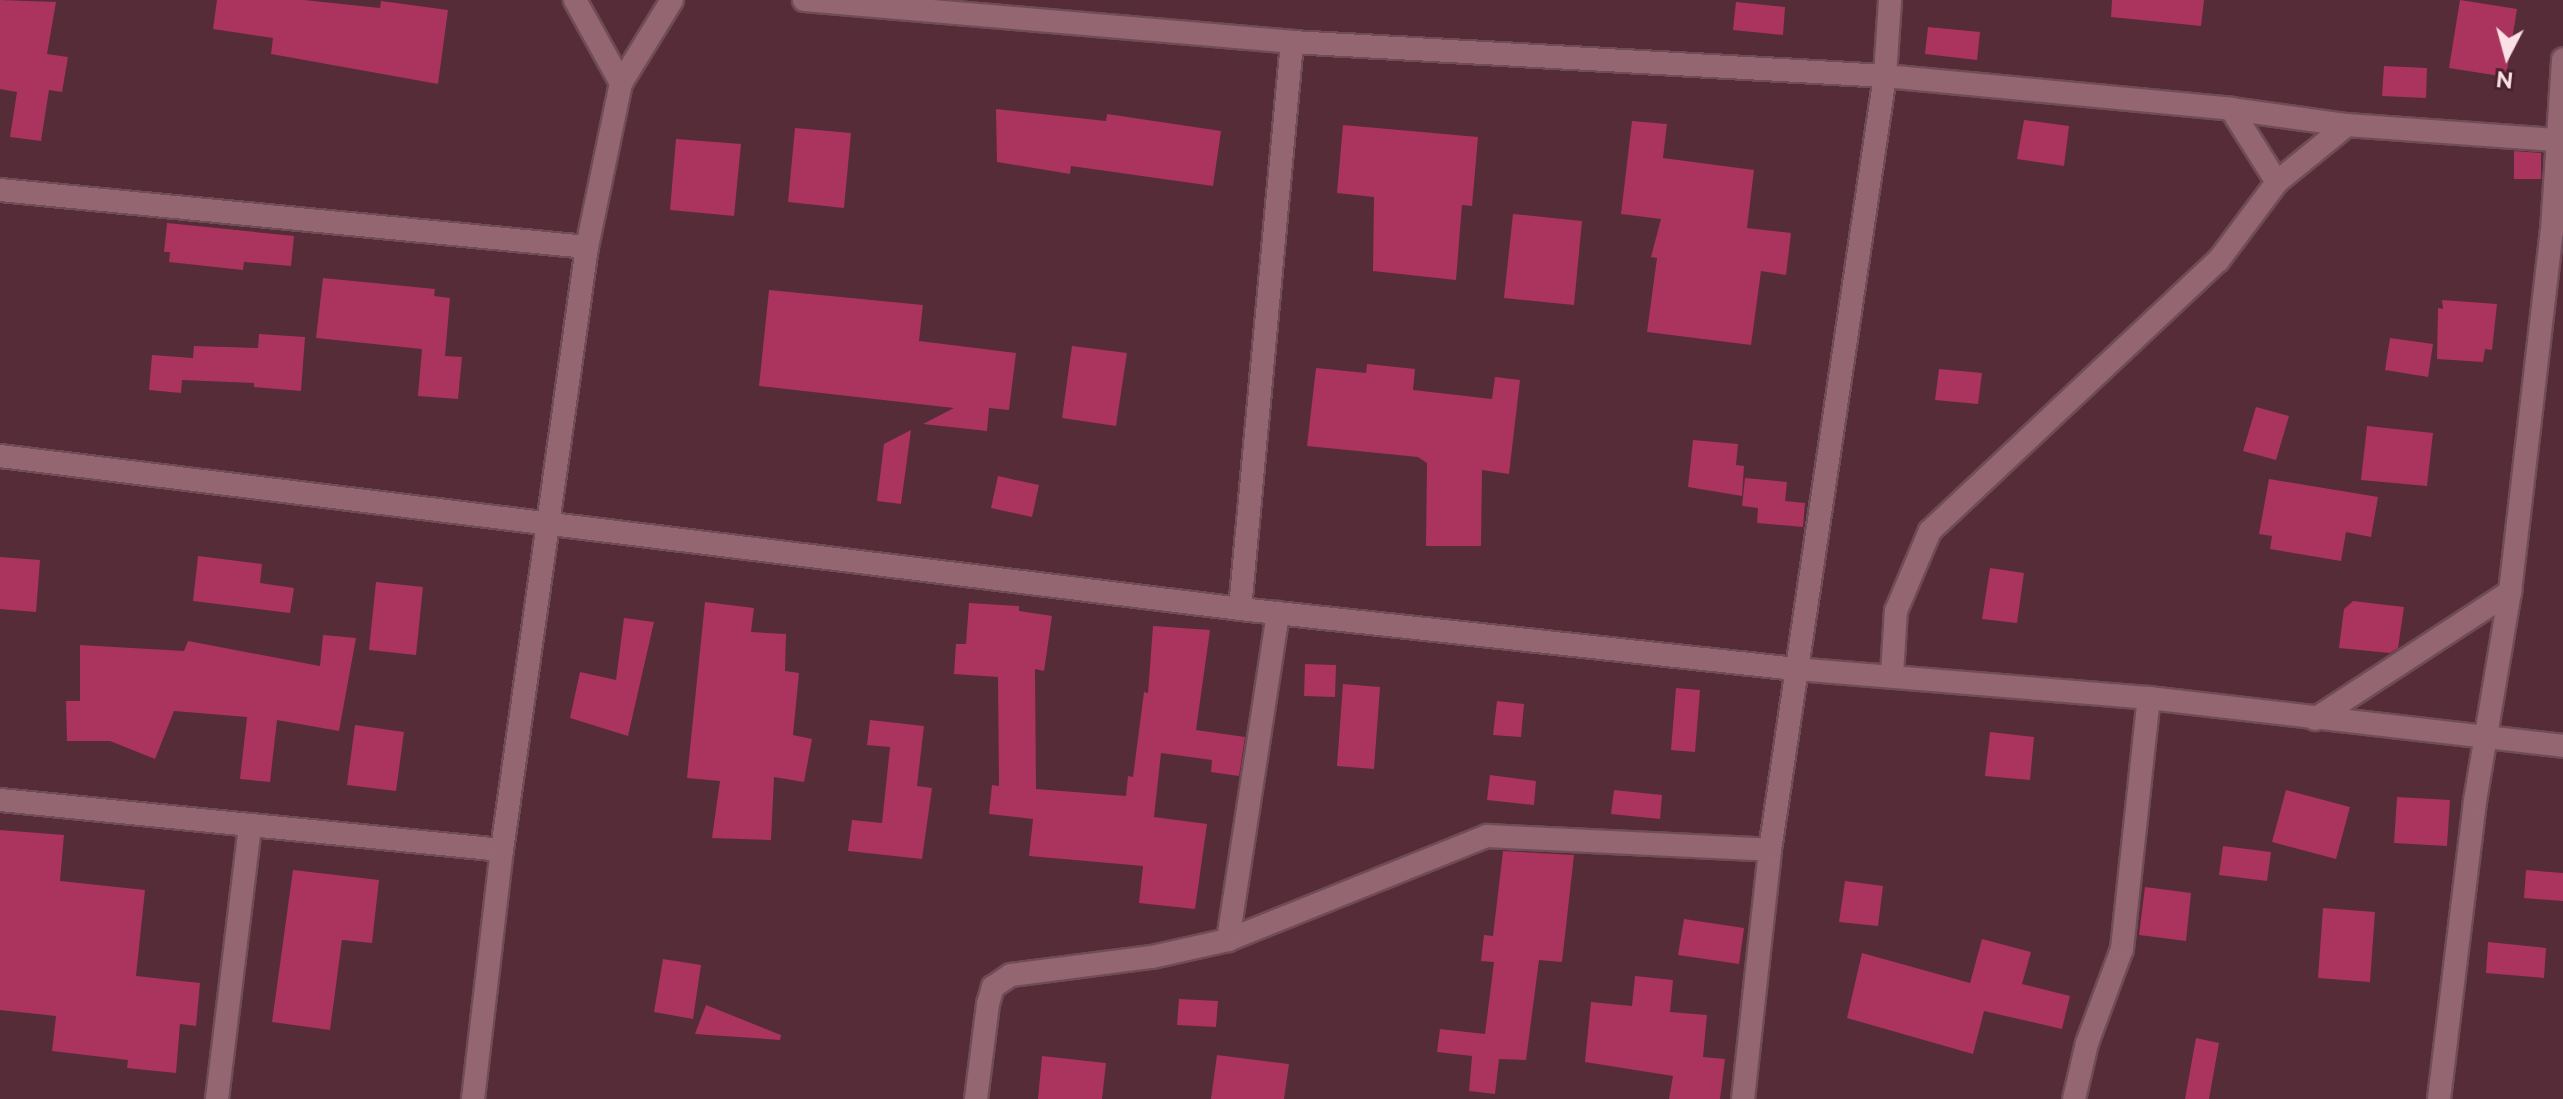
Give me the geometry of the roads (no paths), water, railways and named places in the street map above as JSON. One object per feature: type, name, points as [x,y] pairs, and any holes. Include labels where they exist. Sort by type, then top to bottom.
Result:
[{"type":"street","points":[[575,0],[621,83]]},
{"type":"street","points":[[473,1099],[502,850],[587,247],[621,83],[672,0]]},
{"type":"street","points":[[804,0],[1292,42],[1885,76],[2231,109],[2347,125],[2558,140]]},
{"type":"street","points":[[1743,1099],[1770,850],[1885,76],[1890,0]]},
{"type":"street","points":[[1240,609],[1292,42]]},
{"type":"street","points":[[2439,1099],[2487,735],[2510,592],[2558,140],[2563,59]]},
{"type":"street","points":[[2231,109],[2277,182]]},
{"type":"street","points":[[1892,674],[1896,611],[1930,531],[2218,261],[2277,182],[2347,125]]},
{"type":"street","points":[[0,190],[587,247]]},
{"type":"street","points":[[0,456],[1240,609],[1796,669],[1892,674],[2149,698],[2563,746]]},
{"type":"street","points":[[2315,719],[2510,592]]},
{"type":"street","points":[[1228,940],[1278,613]]},
{"type":"street","points":[[2074,1099],[2087,1043],[2122,949],[2149,698]]},
{"type":"street","points":[[0,800],[502,850]]},
{"type":"street","points":[[217,1099],[250,825]]},
{"type":"street","points":[[976,1099],[988,1004],[993,987],[1011,975],[1152,957],[1228,940],[1487,836],[1770,850]]}]
